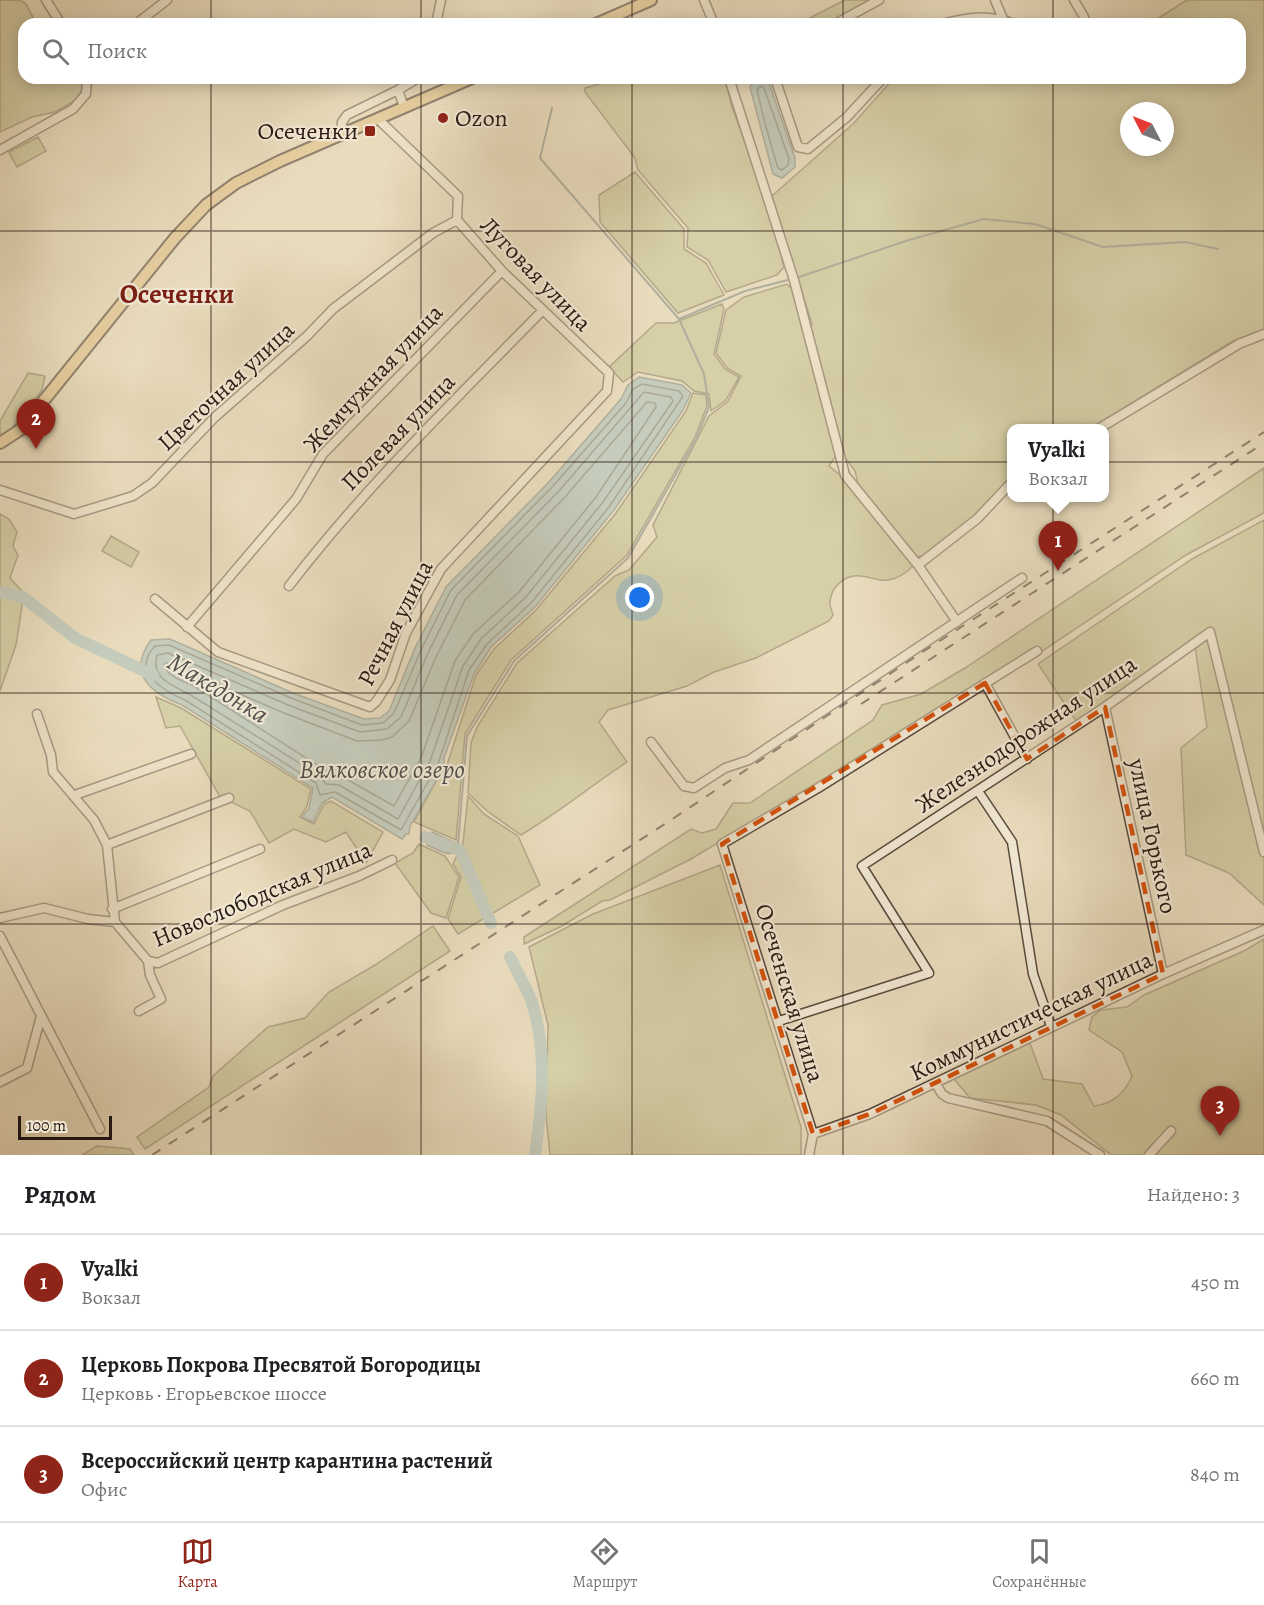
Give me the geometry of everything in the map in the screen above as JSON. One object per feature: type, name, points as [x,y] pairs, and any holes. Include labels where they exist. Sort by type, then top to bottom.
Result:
[{"type":"main road","points":[[610,18],[651,0]]},
{"type":"main road","points":[[0,443],[20,430],[160,256],[206,205],[236,183],[458,84]]},
{"type":"street","points":[[46,0],[57,18]]},
{"type":"street","points":[[144,18],[167,0]]},
{"type":"street","points":[[437,18],[441,0]]},
{"type":"street","points":[[704,0],[712,18]]},
{"type":"street","points":[[846,18],[879,0]]},
{"type":"street","points":[[995,0],[1003,18]]},
{"type":"street","points":[[1074,0],[1084,18]]},
{"type":"street","points":[[0,150],[73,109],[86,94],[87,84]]},
{"type":"street","points":[[342,134],[346,115],[408,84]]},
{"type":"street","points":[[731,84],[794,280],[845,475],[918,565],[957,622]]},
{"type":"street","points":[[777,84],[798,147],[808,149],[847,117],[877,84]]},
{"type":"street","points":[[398,90],[404,107]]},
{"type":"street","name":"Луговая улица","points":[[378,119],[458,196],[457,220],[502,271],[609,373]]},
{"type":"street","name":"Цветочная улица","points":[[0,490],[74,514],[133,496],[152,483],[214,417],[307,336],[333,309],[433,232],[457,220]]},
{"type":"street","name":"Жемчужная улица","points":[[187,627],[296,499],[323,454],[502,271]]},
{"type":"street","name":"Полевая улица","points":[[289,586],[324,540],[357,504],[542,311]]},
{"type":"street","points":[[1108,424],[1239,344],[1264,334]]},
{"type":"street","name":"Речная улица","points":[[154,599],[218,652],[370,706],[376,702],[390,680],[406,633],[441,569],[607,391],[609,373]]},
{"type":"street","points":[[918,565],[977,519],[1007,486]]},
{"type":"street","points":[[651,742],[684,786],[694,788],[725,768],[749,760],[1022,578]]},
{"type":"street","name":"Железнодорожная улица","points":[[779,1021],[929,973],[862,866],[1028,759],[1210,632],[1264,852]]},
{"type":"street","points":[[1028,759],[985,683],[1037,651]]},
{"type":"street","name":"Осеченская улица","points":[[813,1134],[722,844],[818,788],[985,683]]},
{"type":"street","name":"улица Горького","points":[[1105,707],[1163,974]]},
{"type":"street","points":[[37,714],[51,755],[53,772],[94,820],[107,845],[112,909],[116,922],[148,961],[150,975],[161,999],[139,1011]]},
{"type":"street","points":[[75,795],[191,754]]},
{"type":"street","points":[[978,791],[1012,842],[1033,974],[1051,1026]]},
{"type":"street","points":[[107,845],[229,798]]},
{"type":"street","points":[[112,909],[260,849]]},
{"type":"street","name":"Новослободская улица","points":[[148,961],[158,963],[283,905],[358,876],[392,860]]},
{"type":"street","points":[[0,918],[44,909],[88,919],[116,922]]},
{"type":"street","name":"Коммунистическая улица","points":[[813,1134],[870,1114],[936,1084],[1051,1026],[1264,930]]},
{"type":"street","points":[[0,936],[100,1129]]},
{"type":"street","points":[[0,1082],[27,1068],[41,1016]]},
{"type":"street","points":[[936,1084],[942,1094],[948,1098],[1047,1121],[1100,1155]]},
{"type":"street","points":[[1149,1155],[1171,1131]]},
{"type":"street","points":[[808,1155],[813,1134]]},
{"type":"highlighted area","points":[[985,683],[1027,759],[1105,707],[1163,974],[870,1114],[813,1134],[722,844]]},
{"type":"shaded area","points":[[0,0],[18,1],[25,3],[34,18],[18,18],[18,84],[82,84],[82,90],[76,100],[55,112],[32,117],[0,132]]},
{"type":"shaded area","points":[[845,0],[873,0],[840,18],[810,18]]},
{"type":"shaded area","points":[[1187,0],[1264,0],[1264,329],[1233,341],[1098,424],[1007,424],[1007,482],[974,516],[925,555],[916,557],[858,484],[855,471],[844,456],[810,333],[812,324],[772,196],[853,124],[889,84],[1246,84],[1246,18],[1158,18]]},
{"type":"shaded area","points":[[599,84],[726,84],[732,107],[768,204],[784,267],[777,275],[726,292],[708,260],[687,247],[688,228],[638,170],[635,158],[585,92],[585,88]]},
{"type":"shaded area","points":[[38,137],[46,151],[17,167],[9,152]]},
{"type":"shaded area","points":[[635,172],[684,229],[684,249],[706,263],[724,295],[678,313],[600,222],[599,195]]},
{"type":"shaded area","points":[[787,284],[794,291],[837,454],[829,466],[845,479],[913,566],[902,575],[891,579],[881,580],[854,576],[844,579],[831,596],[830,605],[833,615],[829,621],[756,658],[714,672],[687,686],[608,710],[599,722],[627,762],[521,835],[487,811],[468,793],[471,743],[477,727],[517,663],[615,576],[629,570],[657,537],[653,525],[709,416],[728,401],[741,376],[727,368],[716,353],[726,310],[744,297]]},
{"type":"shaded area","points":[[722,304],[724,309],[714,354],[725,369],[739,377],[726,400],[711,411],[709,394],[694,391],[682,381],[638,372],[623,382],[609,367],[656,323],[674,323]]},
{"type":"shaded area","points":[[28,373],[45,376],[42,390],[0,443],[0,421]]},
{"type":"shaded area","points":[[693,393],[706,395],[707,406],[695,437],[627,555],[511,660],[465,734],[456,840],[414,822],[440,774],[446,768],[476,675],[494,649],[536,610],[616,513],[686,411]]},
{"type":"shaded area","points":[[1264,468],[1264,513],[1186,555],[987,688],[846,766],[691,859],[610,900],[602,901],[562,926],[524,944],[524,937],[691,829],[702,833],[716,829],[733,803],[750,803],[873,720],[882,705],[921,694],[965,668]]},
{"type":"shaded area","points":[[0,514],[9,519],[17,532],[13,546],[18,555],[10,578],[24,593],[16,645],[0,691]]},
{"type":"shaded area","points":[[1264,520],[1264,905],[1229,873],[1186,855],[1181,748],[1207,727],[1194,640],[1076,721],[1038,664],[1192,559]]},
{"type":"shaded area","points":[[111,536],[139,552],[131,567],[102,551]]},
{"type":"shaded area","points":[[156,697],[181,708],[311,789],[307,806],[300,817],[314,824],[324,804],[331,801],[383,832],[366,863],[346,832],[326,842],[294,829],[269,843],[250,811],[220,797],[180,726],[166,728]]},
{"type":"shaded area","points":[[468,796],[484,814],[518,836],[540,885],[458,934],[448,919],[461,877],[453,864],[463,843]]},
{"type":"shaded area","points":[[419,844],[445,856],[459,877],[446,918],[431,913],[395,863],[413,853]]},
{"type":"shaded area","points":[[720,865],[801,1127],[801,1155],[550,1155],[546,1115],[548,1025],[529,947],[593,914]]},
{"type":"shaded area","points":[[433,926],[450,951],[145,1149],[137,1137],[209,1087],[213,1076],[268,1027],[305,1018],[329,992],[375,965]]},
{"type":"shaded area","points":[[1264,939],[1264,1155],[1111,1155],[1061,1115],[1036,1105],[970,1098],[954,1079],[1030,1043],[1043,1079],[1082,1084],[1094,1106],[1107,1103],[1126,1088],[1132,1076],[1122,1052],[1089,1030],[1092,1017],[1101,1010],[1127,1007],[1144,995],[1244,951]]},
{"type":"shaded area","points":[[97,1146],[130,1149],[134,1155],[82,1155]]},
{"type":"water","points":[[752,84],[769,84],[795,158],[795,167],[782,178],[773,174],[750,87]]},
{"type":"water","name":"Вялковское озеро","points":[[639,377],[682,385],[691,393],[683,410],[614,510],[535,607],[491,647],[474,674],[444,758],[444,767],[410,826],[409,834],[402,839],[332,797],[322,803],[313,822],[302,817],[309,808],[313,788],[182,705],[161,695],[145,681],[141,663],[151,640],[170,639],[293,693],[364,719],[380,718],[389,711],[415,648],[446,587],[549,482],[621,399],[628,385]]},
{"type":"water","points":[[432,832],[458,844],[460,850],[447,853],[427,845],[427,841],[424,840],[426,834],[430,836]]},
{"type":"waterway","points":[[458,844],[467,736],[514,661],[628,558],[696,439],[709,407],[704,374],[679,319],[540,158],[552,108]]},
{"type":"waterway","points":[[799,277],[909,240],[984,219],[1035,224],[1103,247],[1185,242],[1218,249]]},
{"type":"waterway","points":[[679,319],[745,291],[788,280]]},
{"type":"waterway","name":"Македонка","points":[[0,592],[23,597],[75,638],[153,675]]},
{"type":"waterway","name":"Македонка","points":[[425,837],[460,850],[491,923]]},
{"type":"waterway","name":"Македонка","points":[[510,957],[532,1003],[540,1041],[542,1079],[535,1155]]},
{"type":"railway","points":[[152,1155],[671,820],[924,651],[1264,432]]},
{"type":"railway","points":[[861,704],[1264,443]]},
{"type":"place","name":"Ozon","points":[[443,118]]},
{"type":"place","name":"Осеченки","points":[[370,131]]},
{"type":"place","name":"Церковь Покрова Пресвятой Богородицы","points":[[36,449]]},
{"type":"place","name":"Vyalki","points":[[1058,571]]},
{"type":"place","name":"Всероссийский центр карантина растений","points":[[1220,1136]]},
{"type":"district","name":"Осеченки","points":[[177,294]]}]
